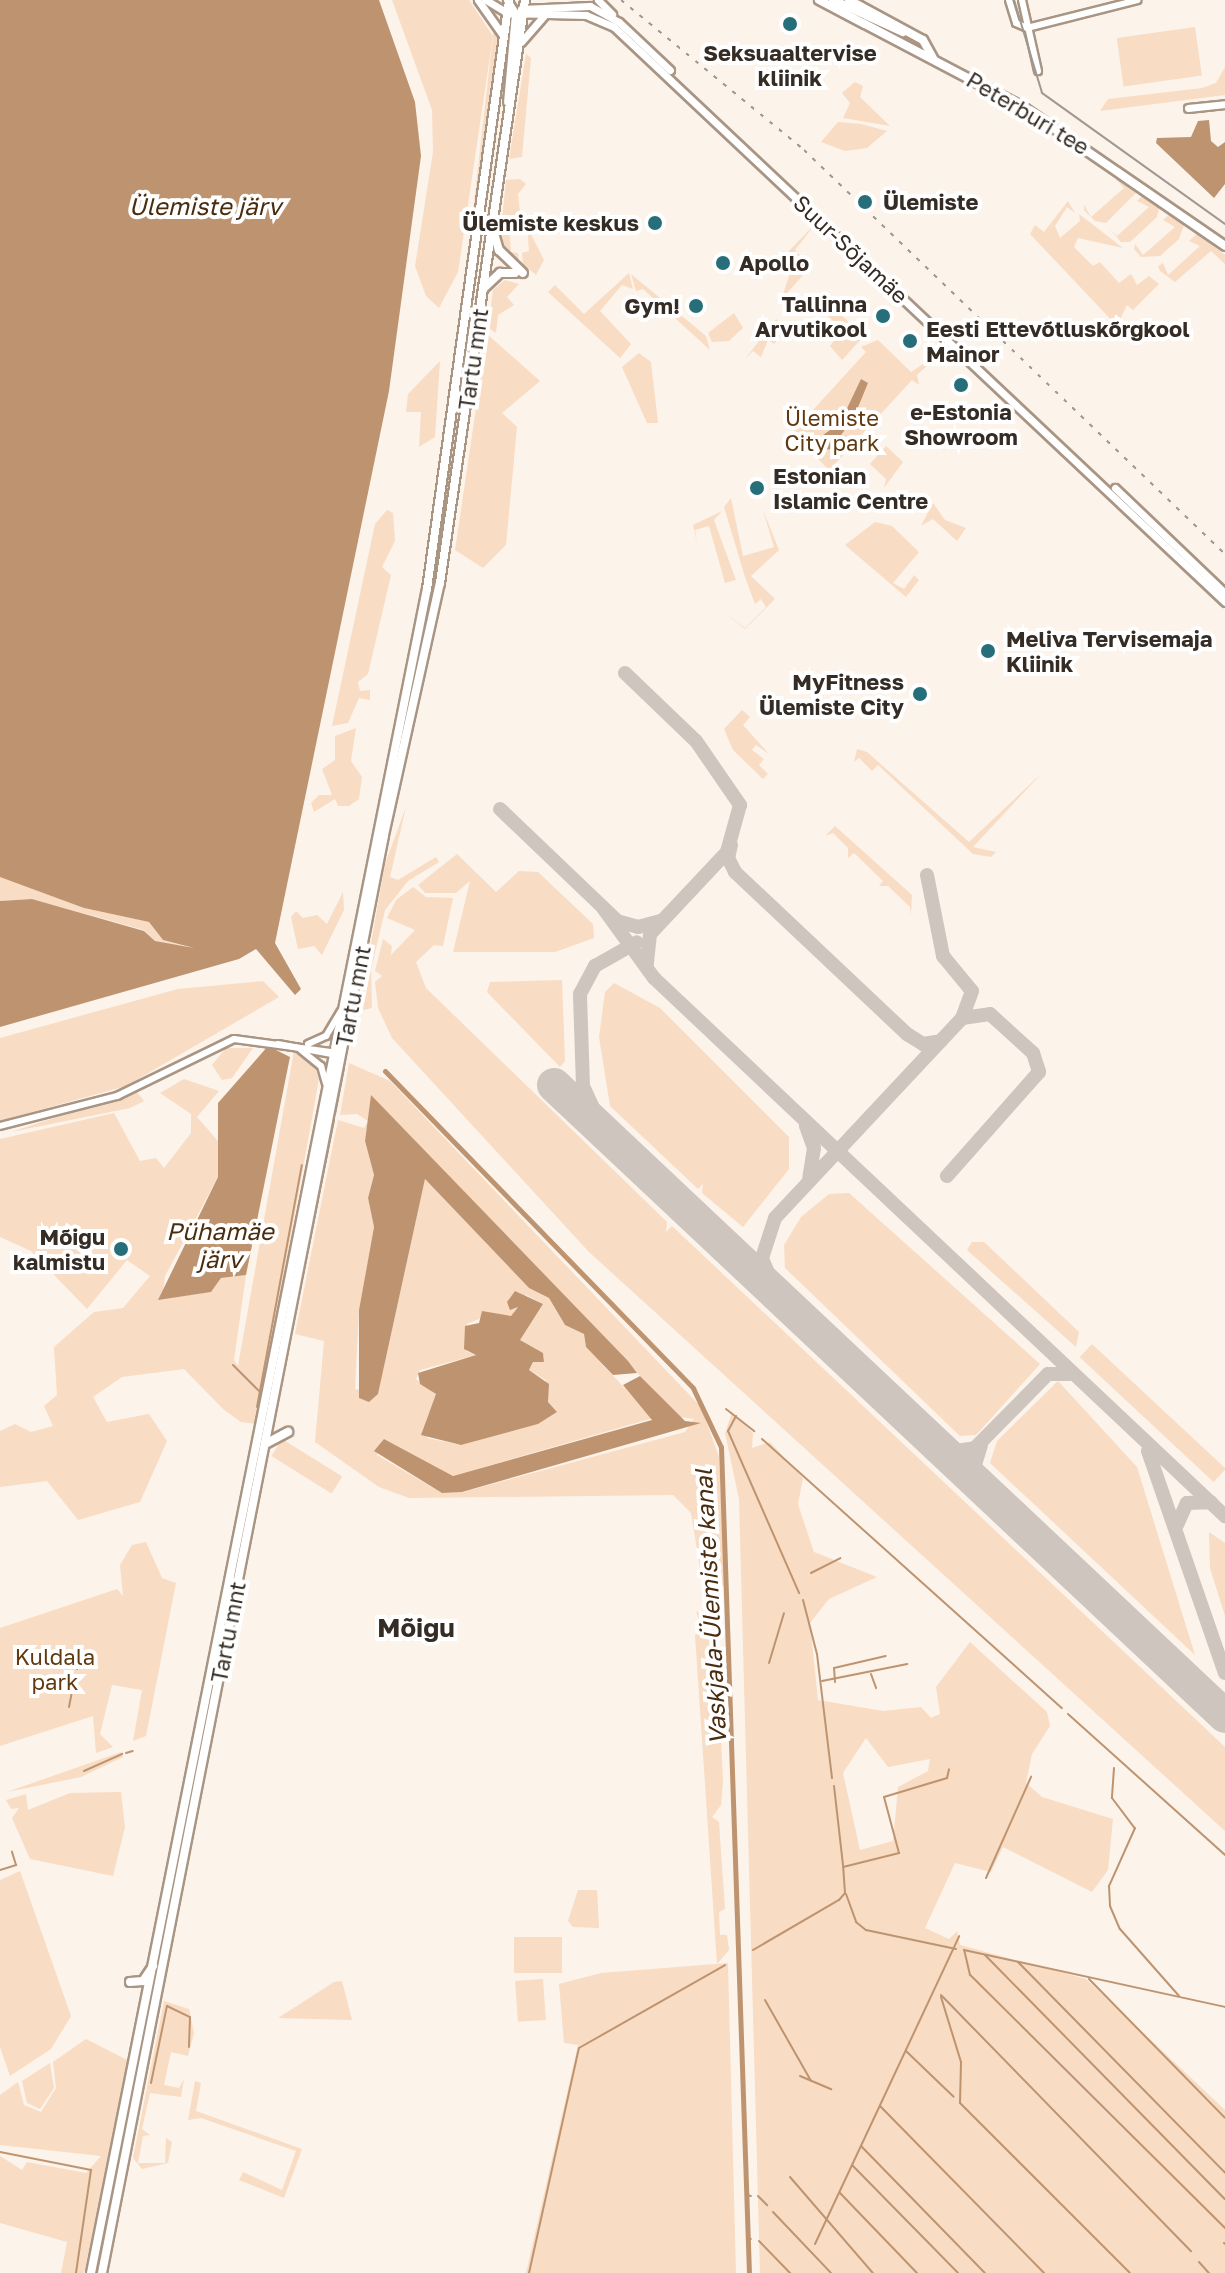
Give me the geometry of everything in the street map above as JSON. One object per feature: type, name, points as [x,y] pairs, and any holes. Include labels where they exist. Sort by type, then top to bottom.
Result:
[{"type":"highway","name":"Peterburi tee","points":[[819,0],[1038,115],[1225,246]]},
{"type":"highway","points":[[833,0],[919,38]]},
{"type":"highway","points":[[849,0],[919,38],[934,59]]},
{"type":"highway","name":"Tartu mnt","points":[[157,1988],[264,1447],[341,1011],[430,577],[476,266],[504,39],[515,8]]},
{"type":"highway","name":"Tartu mnt","points":[[157,1988],[158,1955],[326,1083],[440,583],[493,225],[507,102],[518,48],[515,8]]},
{"type":"highway","points":[[484,288],[496,275],[519,273],[497,248],[493,225]]},
{"type":"highway","points":[[476,266],[488,260],[479,244]]},
{"type":"highway","points":[[264,1447],[273,1435],[288,1432]]},
{"type":"highway","points":[[130,1982],[149,1976],[158,1955]]},
{"type":"highway","points":[[91,2273],[157,1988]]},
{"type":"highway","points":[[102,2273],[157,1988]]},
{"type":"main road","points":[[478,0],[504,39]]},
{"type":"main road","points":[[486,0],[515,8],[575,2]]},
{"type":"main road","name":"Suur-Sõjamäe","points":[[565,0],[619,22],[670,74],[1225,593]]},
{"type":"main road","points":[[598,0],[619,22]]},
{"type":"main road","points":[[507,102],[515,8]]},
{"type":"main road","name":"Suur-Sõjamäe","points":[[515,8],[546,15],[573,13],[607,22],[670,74]]},
{"type":"main road","points":[[518,48],[546,15]]},
{"type":"main road","points":[[1188,108],[1225,104]]},
{"type":"main road","name":"Suur-Sõjamäe","points":[[1112,490],[1225,602]]},
{"type":"street","points":[[1009,0],[1024,27],[1038,71]]},
{"type":"street","points":[[1022,0],[1024,27]]},
{"type":"street","points":[[1024,27],[1138,0]]},
{"type":"street","points":[[306,1044],[326,1036],[341,1011]]},
{"type":"street","points":[[0,1126],[117,1096],[221,1042],[262,1040],[306,1044],[335,1053]]},
{"type":"street","points":[[262,1040],[298,1049],[335,1053]]},
{"type":"street","points":[[298,1049],[317,1062],[326,1083]]},
{"type":"green space","points":[[392,0],[469,0],[493,36],[458,272],[439,308],[426,296],[415,266],[433,152],[432,110]]},
{"type":"green space","points":[[494,27],[499,38],[471,264],[468,255]]},
{"type":"green space","points":[[1195,27],[1202,76],[1124,87],[1117,38]]},
{"type":"green space","points":[[526,54],[531,58],[522,157],[509,159]]},
{"type":"green space","points":[[1225,67],[1225,95],[1100,111],[1108,99],[1202,88],[1216,83]]},
{"type":"green space","points":[[855,82],[863,86],[860,97],[890,126],[843,118],[850,103],[842,93]]},
{"type":"green space","points":[[838,122],[887,131],[867,148],[845,151],[821,142]]},
{"type":"green space","points":[[1115,178],[1136,193],[1106,223],[1091,217],[1124,188]]},
{"type":"green space","points":[[520,179],[526,184],[518,194],[520,212],[527,225],[509,227],[511,252],[518,253],[519,261],[502,247],[500,240],[506,180]]},
{"type":"green space","points":[[1142,196],[1159,208],[1157,217],[1130,242],[1121,242],[1109,228],[1117,236],[1149,207],[1137,201]]},
{"type":"green space","points":[[1068,201],[1075,213],[1067,207],[1055,226],[1060,238],[1080,221],[1079,214],[1123,248],[1078,238],[1074,247],[1093,266],[1100,262],[1119,283],[1131,274],[1137,285],[1149,276],[1159,284],[1133,310],[1127,305],[1117,326],[1030,234],[1035,225],[1044,232]]},
{"type":"green space","points":[[1169,215],[1184,225],[1179,239],[1160,256],[1141,257],[1134,249],[1135,244],[1143,255],[1175,227],[1163,220]]},
{"type":"green space","points":[[816,223],[795,250],[811,266],[781,300],[789,276],[782,251],[787,253]]},
{"type":"green space","points":[[527,226],[544,260],[536,275],[523,264],[522,253],[529,251]]},
{"type":"green space","points":[[1197,234],[1225,255],[1225,264],[1211,251],[1175,282],[1158,266],[1163,263],[1168,275],[1200,246],[1189,241]]},
{"type":"green space","points":[[482,268],[441,546],[439,542]]},
{"type":"green space","points":[[629,273],[633,289],[622,285],[600,311],[631,344],[620,358],[548,292],[555,285],[584,314]]},
{"type":"green space","points":[[631,274],[706,336],[710,350],[643,289],[636,291]]},
{"type":"green space","points":[[505,280],[519,284],[507,297],[514,305],[498,315],[496,333],[488,328],[493,290]]},
{"type":"green space","points":[[826,301],[864,336],[842,360],[830,346],[843,330],[819,308]]},
{"type":"green space","points":[[734,313],[743,328],[729,341],[712,342],[708,333]]},
{"type":"green space","points":[[776,319],[787,329],[774,344],[768,340],[761,357],[753,351],[745,359]]},
{"type":"green space","points":[[487,334],[540,381],[502,413],[517,427],[506,545],[483,568],[455,550]]},
{"type":"green space","name":"Ülemiste City park","points":[[878,340],[911,372],[944,350],[917,375],[919,385],[912,380],[833,466],[835,476],[792,433],[866,352],[861,347]]},
{"type":"green space","points":[[639,353],[651,362],[658,423],[647,423],[622,367]]},
{"type":"green space","points":[[440,361],[435,437],[419,447],[421,412],[406,412],[408,394]]},
{"type":"green space","points":[[886,446],[903,462],[884,488],[886,479],[870,464]]},
{"type":"green space","points":[[731,498],[743,556],[774,547],[763,510],[779,550],[751,576],[775,599],[745,629],[723,611],[745,628],[766,607],[761,599],[755,604],[745,577],[724,507]]},
{"type":"green space","points":[[933,503],[945,520],[966,528],[957,541],[933,519],[921,526]]},
{"type":"green space","points":[[387,510],[393,513],[395,541],[382,567],[391,575],[368,674],[358,682],[360,691],[370,690],[370,700],[359,698],[348,723],[332,726],[375,524]]},
{"type":"green space","points":[[722,511],[714,520],[736,580],[725,583],[709,526],[695,530],[697,543],[693,525]]},
{"type":"green space","points":[[875,522],[892,526],[919,552],[893,583],[904,589],[914,575],[919,580],[906,597],[845,545]]},
{"type":"green space","points":[[742,710],[750,717],[743,725],[769,754],[756,745],[752,750],[764,759],[759,765],[768,774],[763,779],[733,750],[724,729]]},
{"type":"green space","points":[[356,728],[351,761],[362,777],[359,799],[349,806],[338,806],[335,799],[314,812],[311,803],[319,795],[332,795],[322,769],[335,760],[335,736]]},
{"type":"green space","points":[[857,749],[867,752],[969,842],[1042,773],[973,847],[996,852],[991,857],[973,854],[878,765],[872,771],[859,758],[854,762]]},
{"type":"green space","points":[[406,807],[390,877],[398,880],[436,857],[439,862],[408,881],[385,910],[371,970],[372,1008],[359,1011],[385,864]]},
{"type":"green space","points":[[835,826],[912,895],[911,915],[910,907],[888,886],[879,886],[883,881],[854,853],[848,858],[848,848],[833,833],[825,836]]},
{"type":"green space","points":[[457,854],[496,892],[519,871],[538,872],[593,924],[594,938],[555,952],[453,952],[470,881],[456,893],[425,893],[418,885]]},
{"type":"green space","points":[[8,876],[84,908],[149,922],[163,940],[194,949],[155,941],[144,930],[32,899],[0,901],[0,877]]},
{"type":"green space","points":[[413,887],[426,897],[453,898],[443,946],[434,945],[416,962],[426,988],[667,1222],[666,1232],[672,1226],[1225,1747],[1225,1831],[589,1252],[392,1038],[378,1008],[375,982],[382,976],[375,971],[383,939],[392,946],[391,955],[415,930],[387,918],[396,900]]},
{"type":"green space","points":[[343,892],[344,910],[322,955],[314,946],[298,949],[291,917],[296,911],[303,918],[317,915],[327,924]]},
{"type":"green space","points":[[562,980],[565,1061],[560,1067],[487,992],[490,982]]},
{"type":"green space","points":[[263,981],[279,997],[126,1086],[0,1121],[0,1038],[178,989]]},
{"type":"green space","points":[[614,983],[660,1008],[789,1137],[789,1169],[743,1227],[702,1193],[703,1184],[698,1189],[610,1106],[599,1037],[605,992]]},
{"type":"green space","points":[[226,1048],[253,1048],[232,1078],[222,1080],[212,1065]]},
{"type":"green space","points":[[294,1051],[313,1061],[319,1079],[257,1424],[241,1422],[223,1409],[184,1369],[122,1377],[93,1397],[107,1422],[149,1414],[167,1441],[140,1502],[78,1520],[47,1481],[0,1487],[0,1431],[15,1424],[31,1432],[53,1426],[44,1406],[57,1395],[54,1347],[94,1312],[123,1308],[150,1276],[127,1260],[87,1309],[31,1251],[0,1237],[0,1139],[114,1113],[140,1161],[156,1158],[164,1168],[191,1133],[191,1114],[160,1093],[184,1079],[219,1091],[197,1117],[218,1141],[218,1177],[165,1276],[162,1299],[211,1292],[221,1278],[246,1275],[234,1360],[238,1366]]},
{"type":"green space","points":[[349,1063],[390,1081],[701,1407],[719,1457],[725,1587],[700,1568],[691,1513],[673,1495],[409,1498],[379,1487],[315,1442],[324,1341],[295,1334],[338,1120],[364,1128],[368,1121],[357,1114],[340,1115]],"holes":[[[371,1099],[680,1417],[694,1419],[685,1432],[463,1492],[442,1493],[377,1455],[384,1439],[453,1476],[653,1418],[586,1347],[584,1334],[565,1325],[549,1298],[529,1288],[425,1179],[378,1394],[355,1389],[359,1311],[374,1227],[368,1198],[374,1175],[365,1141]],[[526,1295],[543,1304],[519,1340],[543,1354],[544,1362],[533,1362],[529,1370],[546,1380],[548,1402],[557,1412],[538,1424],[461,1445],[427,1438],[426,1420],[437,1395],[416,1379],[420,1370],[476,1355],[466,1351],[467,1324],[488,1315],[511,1316]]]},
{"type":"green space","points":[[136,1091],[144,1101],[130,1108],[11,1132]]},
{"type":"green space","points":[[332,1119],[335,1120],[280,1387],[289,1335]]},
{"type":"green space","points":[[849,1193],[1040,1364],[976,1435],[960,1436],[785,1268],[784,1245],[801,1217],[829,1194]]},
{"type":"green space","points":[[972,1242],[984,1242],[1079,1332],[1076,1347],[967,1250]]},
{"type":"green space","points":[[1092,1344],[1225,1468],[1214,1482],[1080,1357]]},
{"type":"green space","points":[[1058,1381],[1137,1467],[1195,1655],[990,1463],[997,1441]]},
{"type":"green space","points":[[732,1412],[753,1433],[752,1448],[770,1442],[803,1478],[798,1504],[814,1552],[877,1577],[829,1599],[810,1623],[818,1700],[883,1711],[921,1707],[931,1718],[940,1714],[936,1687],[970,1642],[1047,1712],[1050,1726],[1032,1754],[1026,1783],[1042,1797],[1113,1819],[1108,1870],[1092,1892],[1003,1847],[991,1872],[955,1863],[925,1928],[949,1939],[957,1931],[960,1945],[1086,1979],[1225,2110],[1225,2273],[760,2273],[739,1499],[725,1433]],"holes":[[[866,1738],[888,1767],[930,1759],[928,1771],[898,1787],[893,1841],[860,1850],[843,1773]]]},
{"type":"green space","points":[[282,1439],[342,1477],[332,1494],[271,1456]]},
{"type":"green space","points":[[1209,1532],[1225,1543],[1225,1616],[1210,1568]]},
{"type":"green space","name":"Kuldala park","points":[[146,1542],[162,1578],[176,1583],[146,1736],[133,1741],[142,1690],[112,1685],[100,1734],[113,1747],[96,1753],[93,1716],[0,1746],[0,1628],[117,1589],[123,1596],[120,1565],[132,1545]]},
{"type":"green space","points":[[702,1610],[716,1631],[723,1781],[721,1805],[712,1817],[719,1822],[725,1909],[719,1912],[720,1935],[727,1935],[729,1950],[717,1964],[695,1635],[703,1629],[696,1612]]},
{"type":"green space","points":[[121,1752],[123,1757],[81,1777],[7,1792]]},
{"type":"green space","points":[[121,1792],[125,1827],[113,1876],[30,1859],[12,1818],[19,1808],[11,1809],[6,1800],[26,1794],[28,1810],[70,1793]]},
{"type":"green space","points":[[20,1871],[71,2016],[51,2049],[10,2076],[0,2047],[0,1880]]},
{"type":"green space","points":[[578,1890],[597,1890],[599,1928],[573,1927],[568,1921]]},
{"type":"green space","points":[[514,1937],[562,1937],[562,1973],[514,1973]]},
{"type":"green space","points":[[728,1963],[736,2273],[526,2273],[578,2045],[564,2043],[559,1984],[601,1973]]},
{"type":"green space","points":[[543,1979],[546,2020],[518,2022],[515,1981]]},
{"type":"green space","points":[[342,1981],[352,2020],[278,2018],[334,1982]]},
{"type":"green space","points":[[164,2001],[189,2009],[194,2033],[188,2056],[171,2052],[164,2085],[179,2088],[184,2079],[181,2097],[150,2093],[142,2129],[150,2135],[143,2136],[138,2163],[165,2163],[166,2138],[172,2142],[168,2163],[142,2169],[133,2158]]},
{"type":"green space","points":[[86,2039],[131,2062],[84,2273],[61,2273],[67,2242],[0,2223],[0,2156],[22,2170],[27,2162],[86,2173],[101,2156],[0,2145],[0,2095],[18,2082],[24,2105],[41,2112],[56,2088],[53,2062]]},
{"type":"green space","points":[[50,2063],[54,2088],[40,2109],[27,2103],[22,2081]]},
{"type":"green space","points":[[195,2081],[201,2083],[196,2111],[302,2149],[284,2198],[239,2180],[243,2172],[282,2190],[296,2151],[201,2118],[188,2120]]},
{"type":"water","name":"Ülemiste järv","points":[[0,0],[379,0],[415,102],[421,156],[389,391],[275,943],[301,989],[295,995],[256,949],[239,959],[0,1027],[0,901],[32,899],[144,931],[155,941],[194,948],[163,940],[149,922],[84,908],[0,877]]},
{"type":"water","points":[[1209,120],[1211,141],[1218,147],[1225,142],[1225,184],[1214,198],[1156,143],[1157,138],[1191,137],[1198,121]]},
{"type":"water","points":[[861,379],[868,383],[854,417],[831,449],[817,451],[816,440],[840,423]]},
{"type":"water","name":"Pühamäe järv","points":[[268,1046],[290,1057],[246,1275],[221,1278],[211,1292],[158,1300],[218,1177],[218,1103]]},
{"type":"water","points":[[371,1095],[637,1373],[613,1375],[586,1347],[584,1334],[565,1325],[549,1298],[529,1288],[425,1179],[378,1394],[369,1402],[359,1398],[359,1310],[374,1227],[368,1198],[374,1175],[365,1141]]},
{"type":"water","points":[[515,1291],[543,1304],[520,1340],[543,1353],[544,1362],[533,1362],[529,1370],[549,1384],[548,1402],[557,1412],[538,1424],[461,1445],[421,1435],[436,1394],[420,1384],[418,1373],[476,1355],[464,1349],[465,1326],[479,1323],[482,1311],[511,1316],[518,1307],[510,1310],[507,1302]]},
{"type":"water","points":[[640,1376],[685,1421],[701,1423],[462,1492],[442,1493],[374,1451],[384,1439],[453,1476],[652,1420],[623,1385]]},
{"type":"waterway","points":[[335,1114],[344,1068]]},
{"type":"waterway","name":"Vaskjala-Ülemiste kanal","points":[[385,1071],[693,1388],[721,1447],[749,2273]]},
{"type":"waterway","points":[[284,1368],[334,1120]]},
{"type":"waterway","points":[[257,1407],[302,1165]]},
{"type":"waterway","points":[[233,1365],[259,1391]]},
{"type":"waterway","points":[[726,1409],[754,1431]]},
{"type":"waterway","points":[[736,1416],[728,1431],[799,1593]]},
{"type":"waterway","points":[[762,1439],[1062,1708]]},
{"type":"waterway","points":[[811,1573],[840,1558]]},
{"type":"waterway","points":[[803,1600],[817,1654],[832,1778]]},
{"type":"waterway","points":[[769,1663],[784,1613]]},
{"type":"waterway","points":[[77,1669],[81,1646]]},
{"type":"waterway","points":[[835,1682],[834,1668],[886,1656]]},
{"type":"waterway","points":[[822,1681],[907,1664]]},
{"type":"waterway","points":[[871,1674],[876,1688]]},
{"type":"waterway","points":[[69,1707],[75,1676]]},
{"type":"waterway","points":[[1068,1714],[1225,1855]]},
{"type":"waterway","points":[[126,1753],[133,1751]]},
{"type":"waterway","points":[[84,1771],[122,1754]]},
{"type":"waterway","points":[[1114,1768],[1112,1798],[1135,1828],[1109,1886],[1110,1906],[1120,1929],[1179,1996]]},
{"type":"waterway","points":[[753,1950],[839,1900],[845,1893],[843,1867],[899,1853],[884,1797],[947,1778],[949,1769]]},
{"type":"waterway","points":[[986,1878],[1031,1777]]},
{"type":"waterway","points":[[834,1786],[843,1865]]},
{"type":"waterway","points":[[0,1870],[16,1865],[12,1852]]},
{"type":"waterway","points":[[846,1894],[856,1922],[866,1930],[956,1949]]},
{"type":"waterway","points":[[815,2244],[959,1936]]},
{"type":"waterway","points":[[1225,2007],[964,1950],[970,1975],[1225,2228]]},
{"type":"waterway","points":[[985,1955],[1225,2199]]},
{"type":"waterway","points":[[1018,1962],[1225,2173]]},
{"type":"waterway","points":[[529,2273],[579,2048],[725,1965]]},
{"type":"waterway","points":[[1089,1979],[1225,2118]]},
{"type":"waterway","points":[[941,1995],[1191,2251]]},
{"type":"waterway","points":[[941,1997],[961,2062],[960,2103],[1130,2273]]},
{"type":"waterway","points":[[765,2000],[811,2081]]},
{"type":"waterway","points":[[151,2083],[167,2006],[190,2017],[189,2047]]},
{"type":"waterway","points":[[906,2051],[954,2097]]},
{"type":"waterway","points":[[800,2076],[831,2089]]},
{"type":"waterway","points":[[880,2106],[1044,2273]]},
{"type":"waterway","points":[[861,2146],[985,2273]]},
{"type":"waterway","points":[[0,2152],[91,2170],[76,2273]]},
{"type":"waterway","points":[[852,2165],[958,2273]]},
{"type":"waterway","points":[[790,2177],[873,2273]]},
{"type":"waterway","points":[[840,2193],[917,2273]]},
{"type":"waterway","name":"Vaskjala-Ülemiste kanal","points":[[747,2195],[751,2196]]},
{"type":"waterway","points":[[758,2196],[767,2205]]},
{"type":"waterway","points":[[773,2212],[831,2273]]},
{"type":"waterway","points":[[759,2241],[790,2273]]},
{"type":"waterway","points":[[1199,2262],[1209,2273]]},
{"type":"taxiway","points":[[625,673],[696,741],[740,805],[727,852],[650,934],[647,965]]},
{"type":"taxiway","points":[[500,809],[617,921],[638,927],[660,921]]},
{"type":"taxiway","points":[[731,845],[728,858],[735,872],[907,1034],[923,1044],[941,1041]]},
{"type":"taxiway","points":[[927,875],[943,956],[972,991],[962,1018]]},
{"type":"taxiway","points":[[603,908],[654,978],[1225,1516]]},
{"type":"taxiway","points":[[604,1132],[583,1086],[580,994],[595,966],[637,942]]},
{"type":"taxiway","points":[[777,1294],[762,1258],[775,1218],[962,1018],[990,1014],[1033,1053],[1039,1072],[947,1176]]},
{"type":"taxiway","points":[[806,1126],[814,1148],[809,1178]]},
{"type":"taxiway","points":[[937,1445],[950,1452],[975,1448],[1048,1374],[1073,1374]]},
{"type":"taxiway","points":[[981,1445],[974,1468],[981,1486]]},
{"type":"taxiway","points":[[1148,1451],[1225,1673]]},
{"type":"taxiway","points":[[1177,1525],[1187,1503],[1211,1502]]},
{"type":"runway","points":[[554,1085],[1225,1716]]},
{"type":"tram line","points":[[1014,0],[1042,93],[1225,224]]},
{"type":"railway","points":[[621,0],[804,150],[1225,554]]},
{"type":"place","name":"Seksuaaltervise kliinik","points":[[790,24]]},
{"type":"place","name":"Ülemiste","points":[[865,202]]},
{"type":"place","name":"Ülemiste keskus","points":[[655,223]]},
{"type":"place","name":"Apollo","points":[[723,263]]},
{"type":"place","name":"Gym!","points":[[696,306]]},
{"type":"place","name":"Tallinna Arvutikool","points":[[883,316]]},
{"type":"place","name":"Eesti Ettevõtluskõrgkool Mainor","points":[[910,341]]},
{"type":"place","name":"e-Estonia Showroom","points":[[961,385]]},
{"type":"place","name":"Estonian Islamic Centre","points":[[757,488]]},
{"type":"place","name":"Meliva Tervisemaja Kliinik","points":[[988,651]]},
{"type":"place","name":"MyFitness Ülemiste City","points":[[920,694]]},
{"type":"place","name":"Mõigu kalmistu","points":[[121,1249]]},
{"type":"district","name":"Mõigu","points":[[416,1628]]}]
